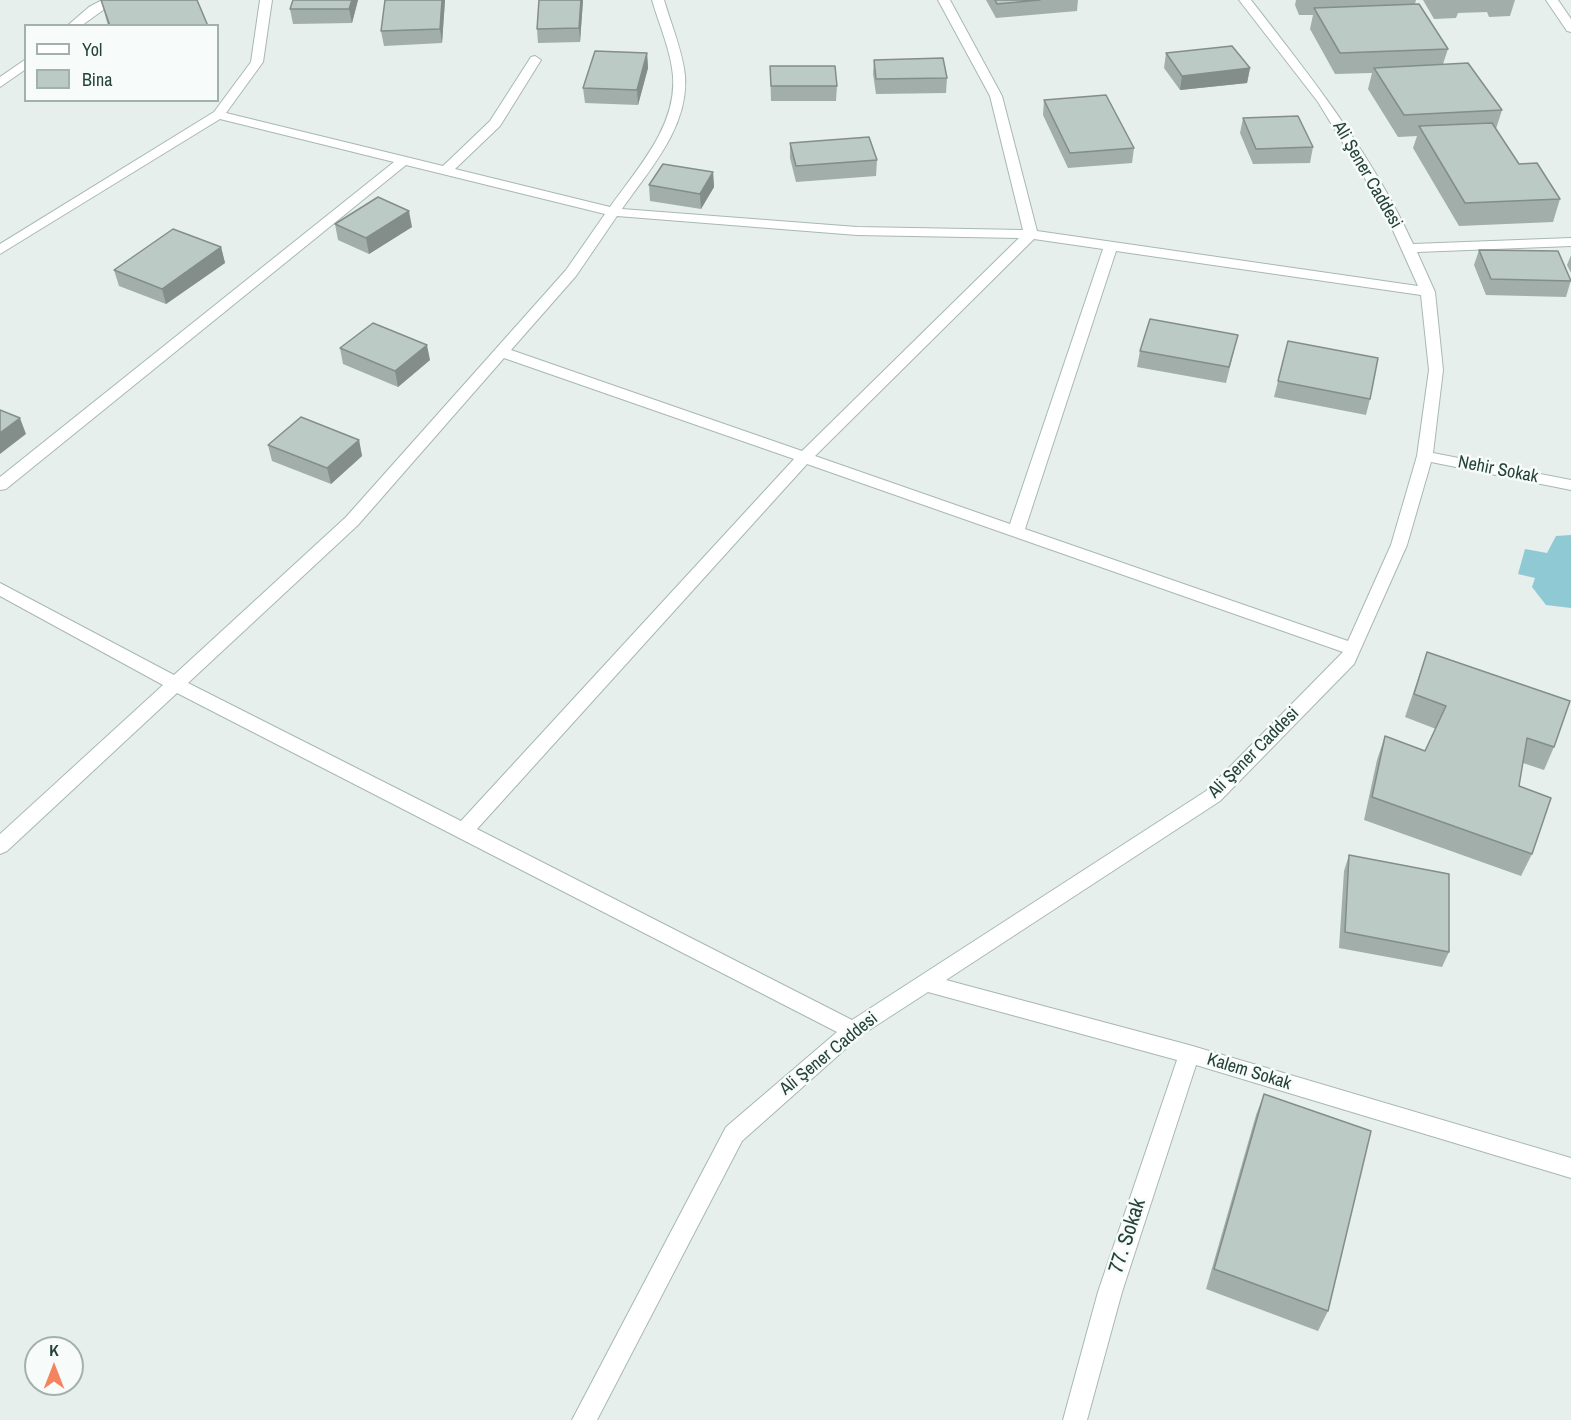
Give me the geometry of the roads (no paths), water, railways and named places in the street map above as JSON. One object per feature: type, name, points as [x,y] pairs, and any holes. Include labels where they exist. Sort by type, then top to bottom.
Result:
[{"type":"street","points":[[78,0],[107,2]]},
{"type":"street","points":[[0,250],[218,115],[257,62],[266,0]]},
{"type":"street","points":[[0,846],[352,521],[571,273],[662,142],[678,102],[678,75],[658,0]]},
{"type":"street","points":[[944,0],[996,96],[1031,234]]},
{"type":"street","name":"Ali Şener Caddesi","points":[[584,1420],[734,1134],[853,1029],[1213,796],[1348,660],[1399,545],[1425,456],[1436,369],[1428,292],[1390,208],[1323,101],[1245,0]]},
{"type":"street","points":[[1552,0],[1571,28]]},
{"type":"street","points":[[76,24],[107,2]]},
{"type":"street","points":[[446,171],[495,123],[535,60]]},
{"type":"street","points":[[0,83],[24,65]]},
{"type":"street","points":[[218,115],[614,212],[857,231],[1031,234],[1428,292]]},
{"type":"street","points":[[0,485],[403,161]]},
{"type":"street","points":[[464,831],[804,458],[1031,234]]},
{"type":"street","points":[[1408,248],[1571,242]]},
{"type":"street","points":[[1016,531],[1111,245]]},
{"type":"street","points":[[502,352],[1352,649]]},
{"type":"street","name":"Nehir Sokak","points":[[1425,456],[1571,485]]},
{"type":"street","points":[[0,589],[176,684],[853,1029]]},
{"type":"street","name":"Kalem Sokak","points":[[925,983],[1189,1054],[1571,1168]]},
{"type":"street","name":"77. Sokak","points":[[1075,1420],[1110,1292],[1189,1054]]},
{"type":"water","points":[[1571,535],[1571,608],[1546,605],[1532,587],[1535,578],[1518,574],[1525,549],[1547,553],[1556,536]]}]
